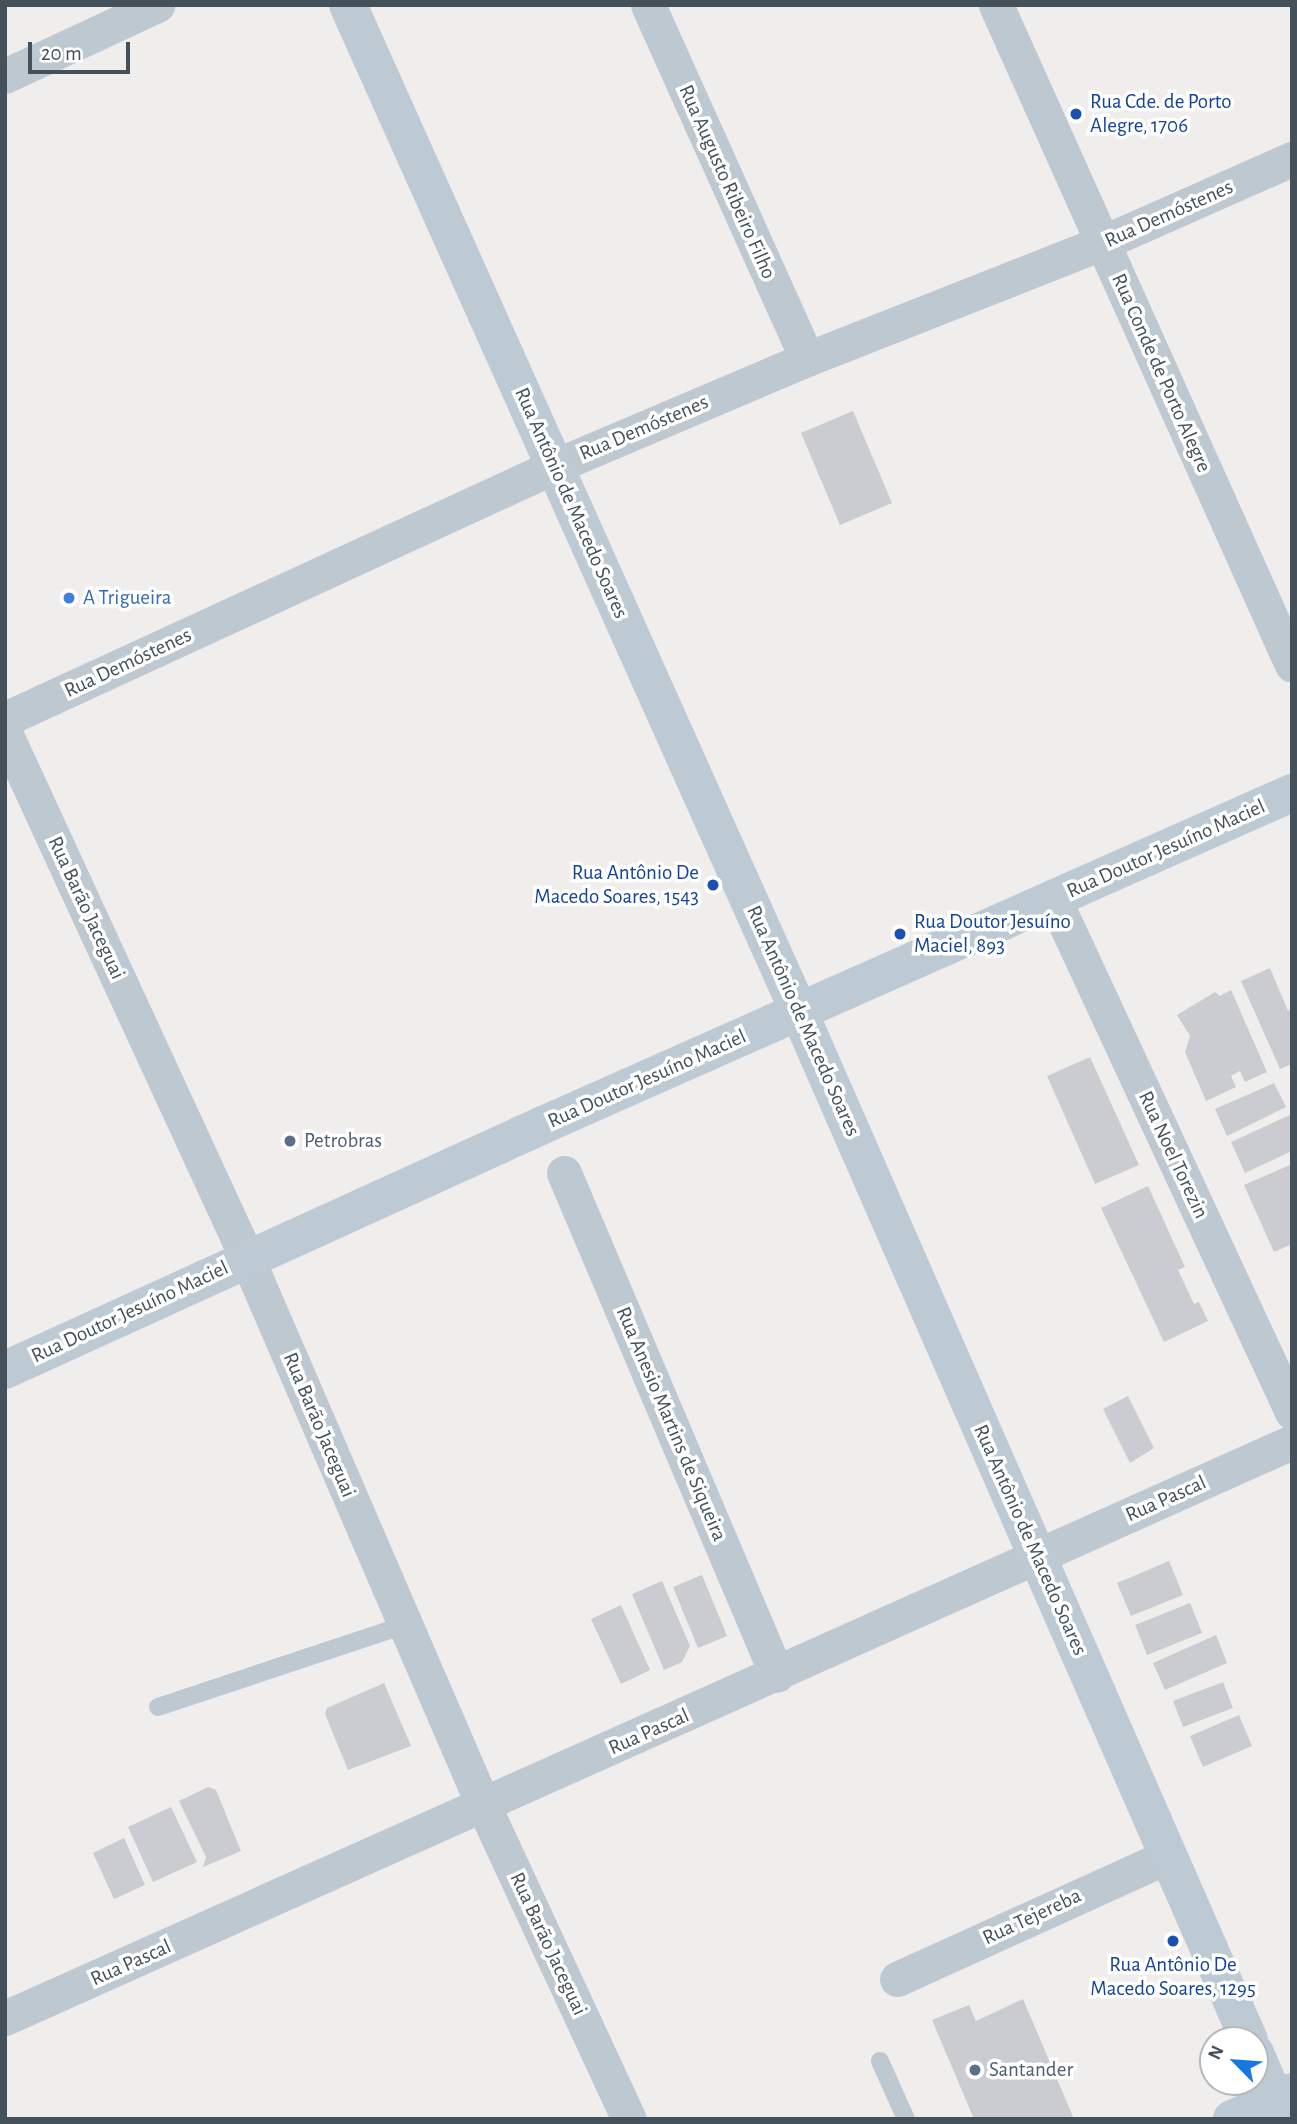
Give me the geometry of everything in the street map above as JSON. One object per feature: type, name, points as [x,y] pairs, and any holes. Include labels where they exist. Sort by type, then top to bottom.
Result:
[{"type":"main road","name":"Rua Antônio de Macedo Soares","points":[[348,5],[799,1012],[1243,2026]]},
{"type":"main road","name":"Rua Doutor Jesuíno Maciel","points":[[5,1370],[247,1258],[1292,793]]},
{"type":"main road","points":[[1232,2119],[1283,2103],[1269,2078]]},
{"type":"street","points":[[5,76],[157,5]]},
{"type":"street","name":"Rua Augusto Ribeiro Filho","points":[[648,5],[807,359]]},
{"type":"street","name":"Rua Conde de Porto Alegre","points":[[996,5],[1292,665]]},
{"type":"street","name":"Rua Demóstenes","points":[[5,719],[555,466],[807,359],[1102,243],[1292,159]]},
{"type":"street","name":"Rua Barão Jaceguai","points":[[5,733],[247,1258],[484,1807],[629,2119]]},
{"type":"street","name":"Rua Noel Torezin","points":[[1054,899],[1292,1412]]},
{"type":"street","name":"Rua Anesio Martins de Siqueira","points":[[565,1173],[777,1675]]},
{"type":"street","name":"Rua Pascal","points":[[5,2018],[484,1807],[1292,1442]]},
{"type":"street","name":"Rua Tejereba","points":[[897,1979],[1168,1856]]},
{"type":"lane","points":[[158,1707],[405,1625]]},
{"type":"lane","points":[[880,2061],[906,2119]]},
{"type":"building","points":[[853,411],[892,503],[840,525],[801,433]]},
{"type":"building","points":[[1270,968],[1288,1011],[1292,1009],[1292,1064],[1280,1069],[1241,981]]},
{"type":"building","points":[[1231,990],[1267,1072],[1245,1082],[1240,1071],[1231,1076],[1236,1087],[1206,1101],[1185,1052],[1190,1036],[1177,1015],[1215,992],[1220,996]]},
{"type":"building","points":[[1090,1057],[1139,1165],[1095,1184],[1047,1076]]},
{"type":"building","points":[[1274,1083],[1286,1107],[1227,1136],[1215,1109]]},
{"type":"building","points":[[1292,1114],[1292,1151],[1245,1173],[1231,1142]]},
{"type":"building","points":[[1292,1164],[1292,1244],[1274,1252],[1244,1185]]},
{"type":"building","points":[[1148,1186],[1185,1267],[1178,1270],[1194,1304],[1199,1302],[1208,1321],[1164,1342],[1101,1208]]},
{"type":"building","points":[[1128,1396],[1154,1448],[1130,1463],[1103,1409]]},
{"type":"building","points":[[1169,1561],[1183,1595],[1131,1616],[1117,1583]]},
{"type":"building","points":[[702,1575],[727,1636],[698,1648],[673,1587]]},
{"type":"building","points":[[662,1581],[690,1646],[682,1662],[664,1670],[632,1594]]},
{"type":"building","points":[[1190,1603],[1202,1633],[1147,1655],[1135,1625]]},
{"type":"building","points":[[621,1605],[650,1670],[621,1684],[591,1619]]},
{"type":"building","points":[[1216,1635],[1227,1663],[1165,1690],[1153,1663]]},
{"type":"building","points":[[1223,1682],[1233,1708],[1183,1727],[1173,1701]]},
{"type":"building","points":[[384,1683],[411,1746],[348,1770],[325,1714],[327,1708]]},
{"type":"building","points":[[1239,1715],[1252,1746],[1203,1767],[1190,1736]]},
{"type":"building","points":[[208,1787],[216,1790],[241,1851],[203,1867],[206,1857],[179,1801]]},
{"type":"building","points":[[171,1807],[197,1862],[153,1882],[128,1827]]},
{"type":"building","points":[[124,1838],[145,1885],[114,1899],[93,1853]]},
{"type":"building","points":[[1023,1999],[1074,2119],[974,2119],[932,2020],[969,2005],[976,2021]]},
{"type":"place","name":"Rua Cde. de Porto Alegre, 1706","points":[[1076,114]]},
{"type":"place","name":"A Trigueira","points":[[69,598]]},
{"type":"place","name":"Rua Antônio De Macedo Soares, 1543","points":[[713,885]]},
{"type":"place","name":"Rua Doutor Jesuíno Maciel, 893","points":[[900,934]]},
{"type":"place","name":"Petrobras","points":[[290,1141]]},
{"type":"place","name":"Rua Antônio De Macedo Soares, 1295","points":[[1173,1941]]},
{"type":"place","name":"Santander","points":[[975,2070]]}]
